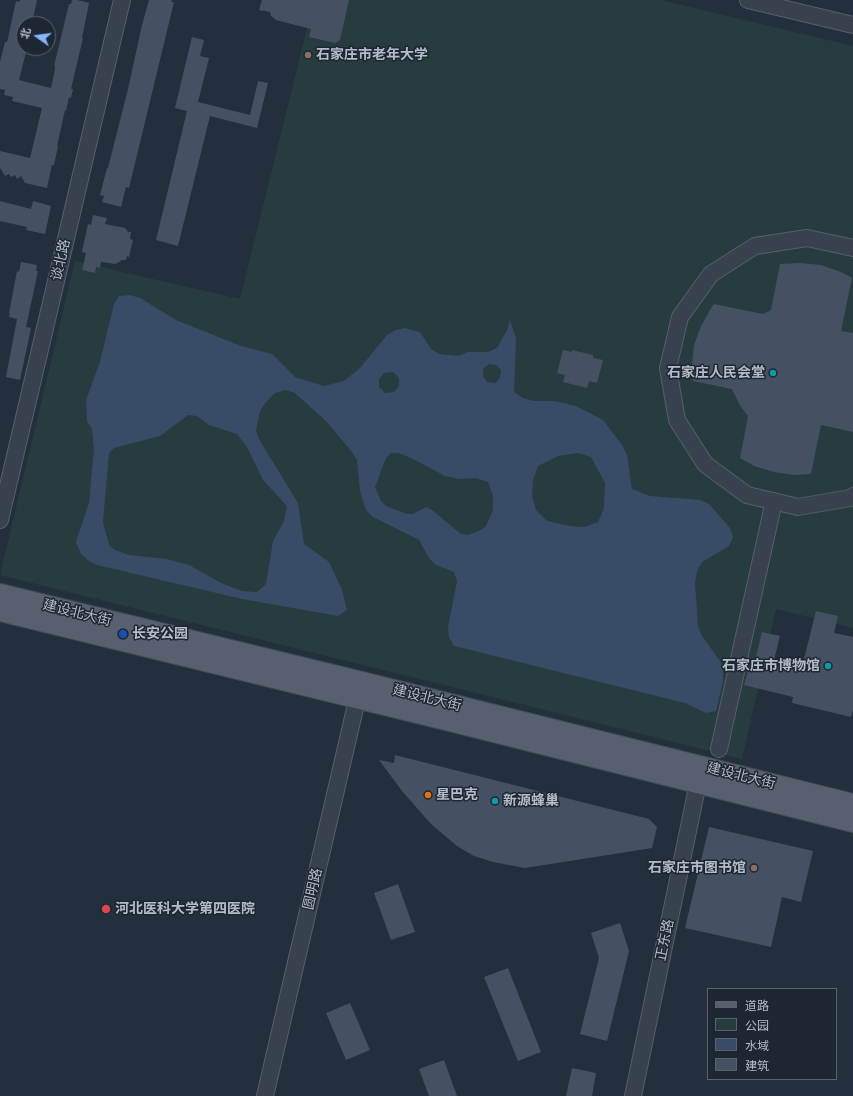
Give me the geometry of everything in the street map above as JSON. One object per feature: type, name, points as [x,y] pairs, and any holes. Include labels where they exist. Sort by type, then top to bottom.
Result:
[{"type":"main road","name":"建设北大街","points":[[0,594],[360,690],[698,783],[853,822]]},
{"type":"main road","name":"建设北大街","points":[[0,611],[360,690],[853,804]]},
{"type":"street","name":"谈北路","points":[[0,520],[122,0]]},
{"type":"street","points":[[748,0],[853,25]]},
{"type":"street","points":[[853,248],[807,238],[755,246],[711,274],[680,317],[668,368],[677,420],[705,464],[747,495],[798,507],[850,498],[853,496]]},
{"type":"street","points":[[720,749],[774,501]]},
{"type":"street","name":"圆明路","points":[[265,1096],[360,690]]},
{"type":"street","name":"正东路","points":[[633,1096],[698,783]]},
{"type":"green space","name":"长安公园","points":[[314,0],[661,0],[853,46],[853,628],[776,609],[742,759],[0,575],[75,261],[240,299]]},
{"type":"water","points":[[130,295],[140,298],[176,320],[241,346],[272,354],[295,377],[324,386],[344,381],[360,368],[387,335],[396,330],[405,328],[420,332],[431,349],[439,354],[459,356],[468,352],[488,352],[497,348],[507,330],[510,320],[516,339],[514,392],[523,398],[534,401],[554,401],[576,406],[603,420],[622,445],[627,455],[632,489],[650,496],[700,500],[709,504],[730,528],[733,537],[729,546],[702,562],[697,571],[695,583],[698,626],[702,636],[720,661],[723,671],[723,681],[716,711],[706,713],[685,703],[454,646],[449,637],[448,627],[457,581],[454,572],[436,565],[429,558],[419,540],[373,517],[366,510],[360,491],[357,460],[352,452],[326,421],[295,393],[286,390],[275,393],[266,402],[260,411],[256,431],[260,441],[298,503],[304,544],[329,562],[342,590],[347,610],[338,616],[242,599],[97,565],[89,561],[81,554],[76,542],[89,503],[94,449],[92,429],[87,421],[86,400],[100,362],[114,304],[119,296]],"holes":[[[489,364],[496,365],[501,370],[500,378],[495,383],[487,382],[483,376],[483,369]],[[393,372],[399,378],[399,386],[394,392],[385,393],[379,387],[379,379],[384,373]],[[188,415],[197,416],[209,425],[237,434],[247,447],[263,480],[287,506],[284,521],[273,541],[266,584],[257,592],[242,591],[221,583],[189,565],[167,559],[129,555],[115,550],[109,545],[103,522],[109,453],[114,448],[160,436]],[[391,453],[398,453],[411,458],[445,476],[459,479],[475,478],[488,482],[493,496],[493,510],[486,526],[481,530],[468,535],[461,534],[432,510],[426,507],[413,514],[407,514],[386,506],[381,501],[375,487],[386,458]],[[578,453],[591,457],[605,483],[604,508],[598,522],[584,527],[570,526],[547,521],[536,510],[532,496],[533,480],[538,466],[558,456]]]},
{"type":"building","points":[[20,0],[37,0],[34,16],[16,16],[16,56],[25,56],[19,80],[51,88],[55,69],[54,66],[69,4],[71,4],[72,0],[89,3],[83,38],[71,89],[73,89],[71,98],[69,97],[66,111],[65,110],[54,165],[52,165],[47,188],[25,183],[21,176],[17,179],[15,175],[11,177],[9,174],[5,176],[0,168],[0,151],[30,158],[42,108],[12,101],[13,97],[4,95],[5,90],[0,89],[0,62],[5,42],[7,42],[16,1],[19,2]]},
{"type":"building","points":[[149,0],[172,0],[171,2],[174,2],[129,188],[126,187],[121,207],[102,202],[104,196],[100,195],[128,89]]},
{"type":"building","points":[[262,0],[349,0],[340,40],[335,43],[309,37],[311,29],[276,20],[271,16],[270,12],[259,10]]},
{"type":"building","points":[[192,37],[204,40],[200,56],[209,58],[198,102],[250,115],[258,81],[268,83],[257,128],[210,116],[178,246],[156,240],[187,111],[175,108]]},
{"type":"building","points":[[0,201],[31,209],[33,201],[51,206],[45,234],[26,230],[27,227],[0,221]]},
{"type":"building","points":[[93,215],[107,218],[105,224],[125,228],[128,232],[131,232],[130,239],[133,240],[129,257],[127,256],[126,260],[122,260],[115,264],[101,262],[100,268],[96,267],[95,273],[82,270],[86,253],[82,252],[88,224],[91,225]]},
{"type":"building","points":[[21,262],[37,265],[36,271],[38,271],[26,327],[31,328],[20,380],[6,377],[17,319],[9,317],[9,313],[17,271],[19,272]]},
{"type":"building","name":"石家庄人民会堂","points":[[800,263],[821,265],[841,272],[852,278],[841,331],[853,333],[853,432],[821,425],[811,474],[794,475],[774,472],[754,466],[740,458],[748,416],[739,404],[732,389],[693,381],[692,366],[694,345],[701,326],[714,304],[763,314],[771,310],[780,264]]},
{"type":"building","points":[[563,350],[572,352],[572,350],[593,355],[593,358],[603,360],[597,383],[589,381],[587,388],[563,382],[565,375],[557,373]]},
{"type":"building","name":"石家庄市博物馆","points":[[816,611],[838,616],[834,633],[853,637],[853,710],[851,717],[792,703],[793,697],[744,685],[749,668],[753,669],[762,632],[780,636],[773,664],[801,671]]},
{"type":"building","name":"新源蜂巢","points":[[395,755],[649,819],[657,827],[652,848],[525,868],[493,862],[474,856],[457,846],[431,824],[402,791],[379,760],[394,763]]},
{"type":"building","name":"石家庄市图书馆","points":[[709,827],[813,851],[801,902],[782,897],[771,947],[685,928]]},
{"type":"building","points":[[398,884],[415,932],[391,940],[374,893]]},
{"type":"building","points":[[620,923],[629,951],[607,1041],[580,1034],[599,958],[591,933]]},
{"type":"building","points":[[508,968],[541,1052],[518,1061],[484,977]]},
{"type":"building","points":[[350,1003],[370,1050],[346,1060],[326,1013]]},
{"type":"building","points":[[444,1060],[457,1096],[429,1096],[419,1069]]},
{"type":"building","points":[[572,1068],[596,1073],[592,1096],[566,1096]]},
{"type":"place","name":"石家庄市老年大学","points":[[308,55]]},
{"type":"place","name":"石家庄人民会堂","points":[[773,373]]},
{"type":"place","name":"长安公园","points":[[123,634]]},
{"type":"place","name":"石家庄市博物馆","points":[[828,666]]},
{"type":"place","name":"星巴克","points":[[428,795]]},
{"type":"place","name":"新源蜂巢","points":[[495,801]]},
{"type":"place","name":"石家庄市图书馆","points":[[754,868]]},
{"type":"place","name":"河北医科大学第四医院","points":[[106,909]]}]
